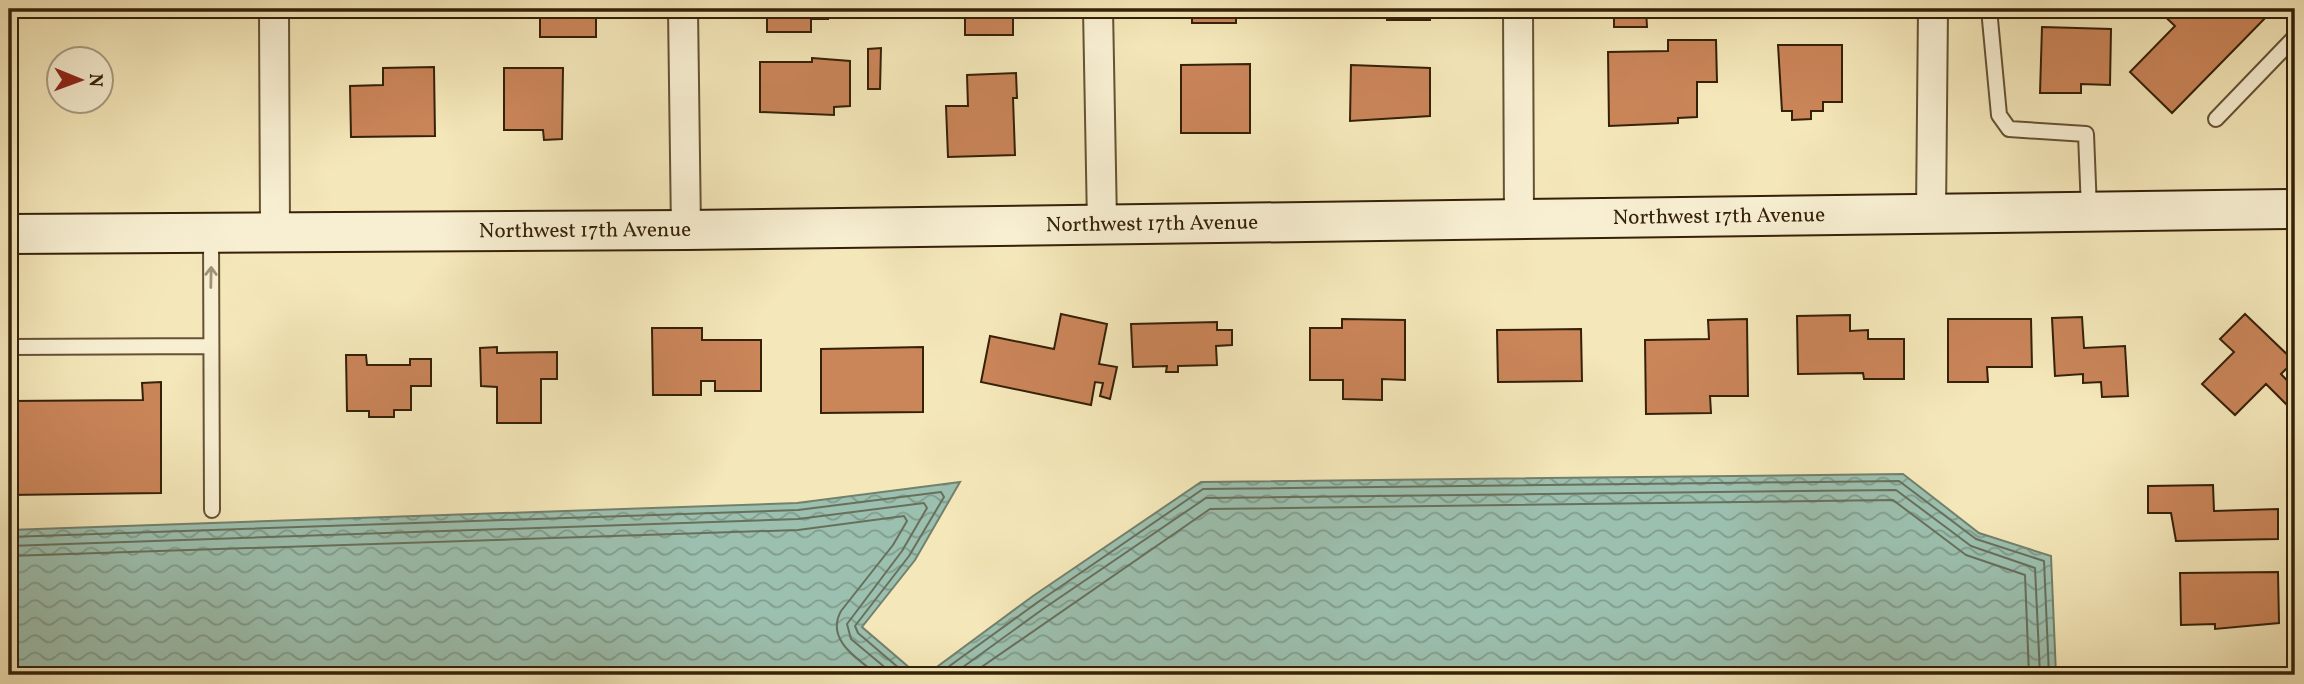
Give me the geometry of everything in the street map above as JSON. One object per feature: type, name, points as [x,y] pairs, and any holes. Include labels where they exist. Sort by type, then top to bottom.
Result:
[{"type":"main road","name":"Northwest 17th Avenue","points":[[9,234],[275,230],[686,230],[2295,209]]},
{"type":"street","points":[[274,9],[275,230]]},
{"type":"street","points":[[683,9],[686,230]]},
{"type":"street","points":[[1098,9],[1102,223]]},
{"type":"street","points":[[1518,9],[1519,218]]},
{"type":"street","points":[[1931,213],[1933,9]]},
{"type":"lane","points":[[1989,9],[1999,115],[2008,129],[2087,134],[2089,211]]},
{"type":"lane","points":[[2216,119],[2295,37]]},
{"type":"lane","points":[[211,232],[209,346],[212,510]]},
{"type":"lane","points":[[9,347],[209,346]]},
{"type":"water","points":[[1903,474],[1979,533],[2051,556],[2056,675],[926,675],[1033,596],[1201,482]]},
{"type":"water","points":[[960,482],[915,560],[862,627],[918,675],[9,675],[9,530],[797,503]]},
{"type":"building","points":[[540,9],[596,9],[596,37],[540,37]]},
{"type":"building","points":[[767,9],[828,9],[828,19],[811,19],[811,32],[767,32]]},
{"type":"building","points":[[965,9],[1013,9],[1013,35],[965,35]]},
{"type":"building","points":[[1192,9],[1236,9],[1236,23],[1192,23]]},
{"type":"building","points":[[1387,9],[1430,9],[1430,20],[1387,20]]},
{"type":"building","points":[[1614,9],[1646,9],[1647,27],[1614,27]]},
{"type":"building","points":[[2157,9],[2273,10],[2172,113],[2130,72],[2175,26]]},
{"type":"building","points":[[2042,27],[2111,29],[2110,85],[2081,84],[2081,93],[2040,93]]},
{"type":"building","points":[[1668,40],[1716,40],[1717,82],[1697,82],[1697,117],[1678,118],[1678,123],[1609,126],[1608,52],[1668,51]]},
{"type":"building","points":[[1778,45],[1842,45],[1842,102],[1823,102],[1823,111],[1811,111],[1811,119],[1792,120],[1792,111],[1782,111]]},
{"type":"building","points":[[881,48],[880,89],[868,89],[868,49]]},
{"type":"building","points":[[812,58],[850,61],[850,106],[834,107],[834,115],[760,112],[760,62],[812,62]]},
{"type":"building","points":[[1250,64],[1250,133],[1181,133],[1181,65]]},
{"type":"building","points":[[1351,65],[1430,68],[1430,116],[1350,121]]},
{"type":"building","points":[[434,67],[435,136],[351,137],[350,86],[383,85],[383,68]]},
{"type":"building","points":[[504,68],[563,68],[562,139],[544,140],[543,130],[504,130]]},
{"type":"building","points":[[1016,73],[1017,98],[1013,98],[1015,155],[948,157],[946,106],[968,106],[967,75]]},
{"type":"building","points":[[1061,314],[1107,324],[1099,364],[1117,367],[1110,399],[1100,396],[1103,383],[1095,382],[1091,405],[981,382],[990,336],[1054,349]]},
{"type":"building","points":[[2245,314],[2294,361],[2281,374],[2295,389],[2295,402],[2290,408],[2266,384],[2235,415],[2202,384],[2234,352],[2220,339]]},
{"type":"building","points":[[1850,315],[1850,331],[1868,330],[1868,339],[1904,339],[1904,379],[1864,379],[1863,373],[1798,374],[1797,316]]},
{"type":"building","points":[[2082,317],[2084,348],[2125,346],[2128,396],[2102,397],[2101,382],[2083,383],[2083,374],[2055,376],[2052,318]]},
{"type":"building","points":[[1342,319],[1405,320],[1405,380],[1382,379],[1382,400],[1343,399],[1343,380],[1310,380],[1310,328],[1342,328]]},
{"type":"building","points":[[1747,319],[1748,396],[1710,396],[1711,413],[1646,414],[1645,340],[1709,339],[1708,320]]},
{"type":"building","points":[[1948,319],[2031,319],[2032,367],[1987,367],[1988,382],[1948,382]]},
{"type":"building","points":[[1217,322],[1217,330],[1232,330],[1232,345],[1216,346],[1217,365],[1178,366],[1178,372],[1166,372],[1167,366],[1133,367],[1131,324]]},
{"type":"building","points":[[652,328],[702,328],[702,340],[761,340],[761,391],[715,391],[715,381],[701,381],[701,395],[653,395]]},
{"type":"building","points":[[1581,329],[1582,381],[1498,382],[1497,330]]},
{"type":"building","points":[[497,347],[497,353],[557,352],[557,379],[541,379],[541,423],[497,423],[497,387],[481,386],[480,348]]},
{"type":"building","points":[[923,347],[923,412],[821,413],[821,349]]},
{"type":"building","points":[[346,355],[366,355],[367,365],[410,365],[410,359],[431,359],[431,386],[411,386],[411,410],[394,410],[394,417],[369,417],[369,411],[347,411]]},
{"type":"building","points":[[161,382],[161,493],[9,495],[9,401],[143,400],[142,383]]},
{"type":"building","points":[[2213,485],[2214,511],[2278,509],[2278,539],[2176,541],[2171,513],[2148,513],[2148,486]]},
{"type":"building","points":[[2278,572],[2279,623],[2215,629],[2215,624],[2181,625],[2180,573]]},
{"type":"building","points":[[2173,668],[2295,668],[2295,675],[2173,675]]}]
